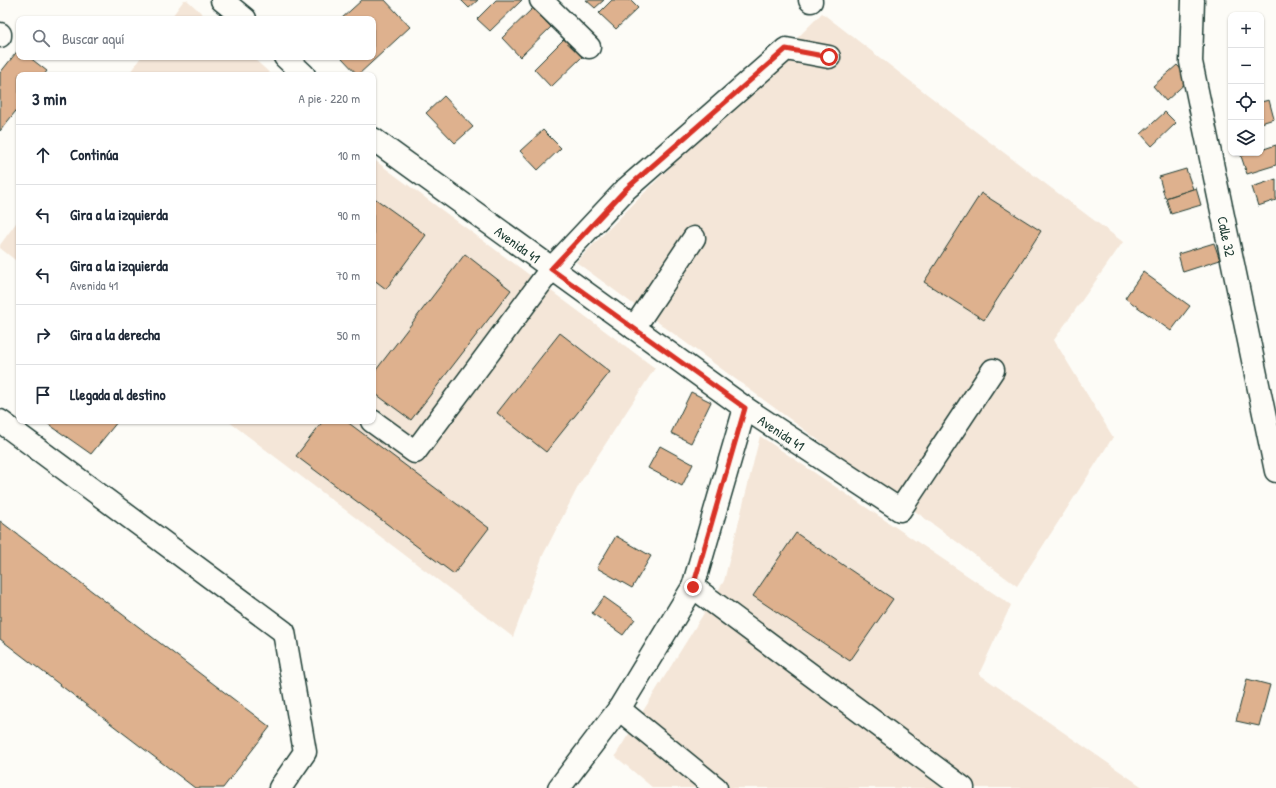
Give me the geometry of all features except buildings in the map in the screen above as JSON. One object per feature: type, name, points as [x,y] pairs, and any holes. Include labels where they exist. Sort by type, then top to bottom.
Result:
[{"type":"street","points":[[222,0],[241,16]]},
{"type":"street","points":[[541,0],[589,47]]},
{"type":"street","name":"Calle 32","points":[[1193,0],[1191,62],[1276,472]]},
{"type":"street","points":[[376,424],[415,452],[551,269],[626,189],[786,49],[829,57]]},
{"type":"street","points":[[288,60],[301,72]]},
{"type":"street","name":"Avenida 41","points":[[376,141],[745,408],[900,510],[993,370]]},
{"type":"street","points":[[634,328],[694,238]]},
{"type":"street","points":[[559,788],[618,709],[693,587],[745,408]]},
{"type":"street","points":[[0,421],[284,632],[305,752],[280,788]]},
{"type":"street","points":[[693,587],[963,788]]},
{"type":"street","points":[[618,709],[716,788]]},
{"type":"shaded area","points":[[184,0],[187,0],[205,16],[172,16]]},
{"type":"shaded area","points":[[822,13],[971,128],[1123,242],[1054,340],[1113,437],[1017,586],[576,262]]},
{"type":"shaded area","points":[[139,60],[255,60],[269,72],[130,72]]},
{"type":"shaded area","points":[[376,161],[655,368],[580,483],[543,555],[513,637],[232,424],[376,424]]},
{"type":"shaded area","points":[[16,223],[16,261],[0,248],[0,245]]},
{"type":"shaded area","points":[[760,436],[1011,605],[979,674],[1144,788],[653,788],[615,756],[724,581]]},
{"type":"route","points":[[693,587],[745,408],[551,269],[626,189],[786,49],[829,57]]}]
